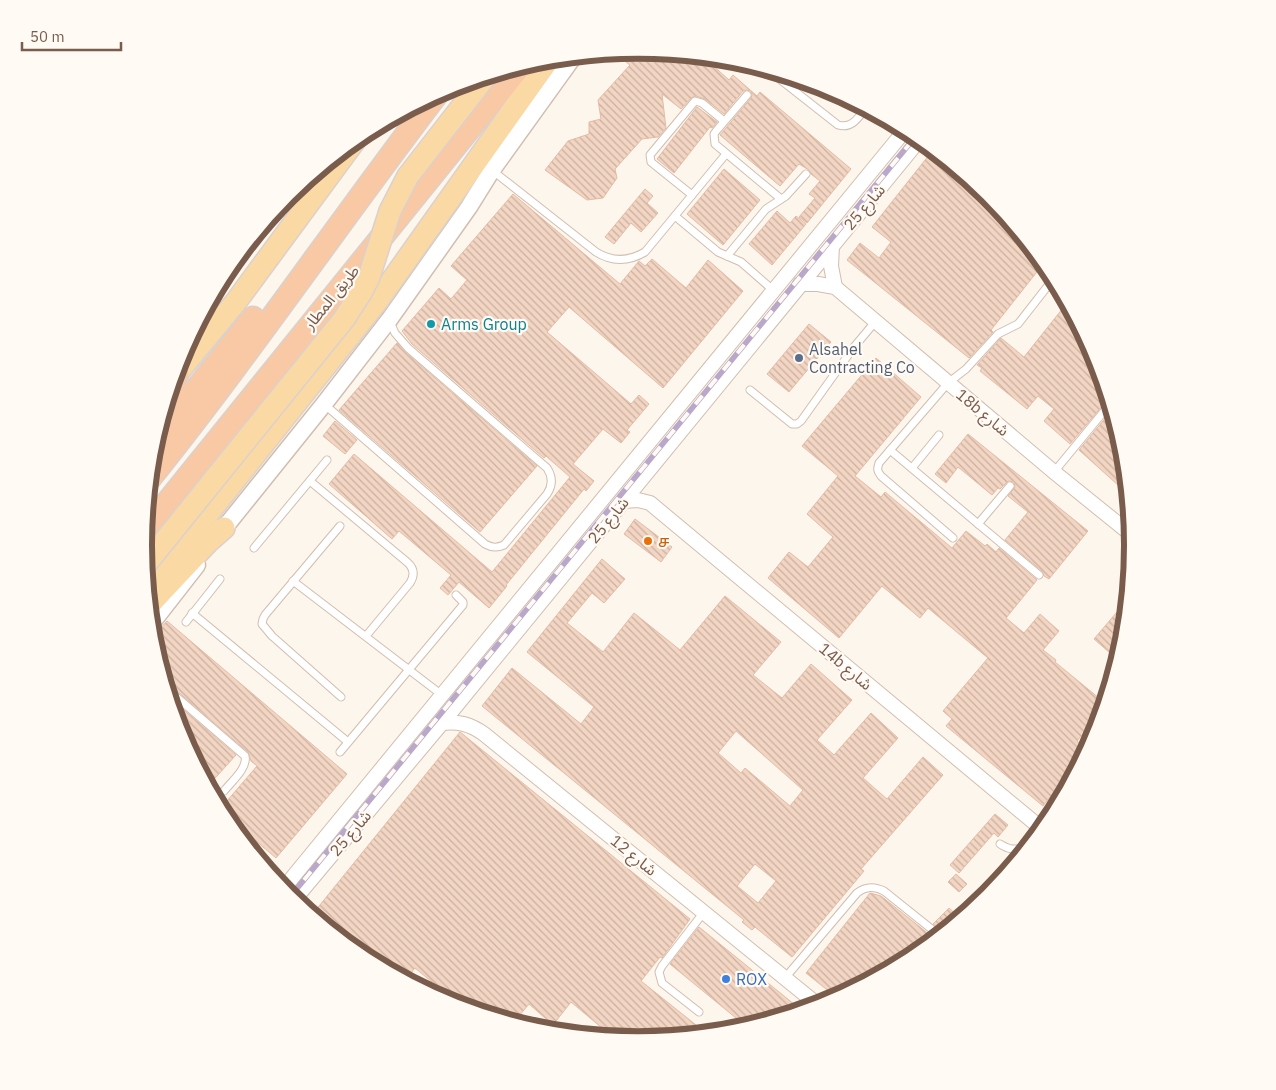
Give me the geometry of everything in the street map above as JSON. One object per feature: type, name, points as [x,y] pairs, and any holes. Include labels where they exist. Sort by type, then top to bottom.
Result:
[{"type":"highway","name":"طريق المطار","points":[[153,519],[513,75]]},
{"type":"highway","points":[[158,468],[205,409],[429,107]]},
{"type":"highway","points":[[166,427],[293,268],[325,234],[343,220]]},
{"type":"main road","points":[[153,580],[378,300],[543,68]]},
{"type":"main road","points":[[152,556],[354,306],[369,277],[386,219],[398,193],[408,176],[477,87]]},
{"type":"main road","points":[[187,364],[235,303],[340,160]]},
{"type":"main road","points":[[155,599],[208,542],[224,528]]},
{"type":"street","points":[[157,616],[224,528],[389,320],[470,207],[492,170],[569,64]]},
{"type":"street","name":"شارع 25","points":[[288,883],[901,136]]},
{"type":"street","name":"شارع 25","points":[[299,894],[442,723],[915,146]]},
{"type":"street","points":[[800,284],[818,284],[835,287],[831,266],[832,246]]},
{"type":"street","name":"18b شارع","points":[[835,287],[1123,528]]},
{"type":"street","points":[[623,501],[638,500],[650,503],[647,492],[646,473]]},
{"type":"street","name":"14b شارع","points":[[650,503],[1036,824]]},
{"type":"street","name":"شارع 12","points":[[442,723],[464,724],[484,734],[811,999]]},
{"type":"lane","points":[[782,81],[838,125],[843,127],[852,125],[861,114]]},
{"type":"lane","points":[[747,95],[717,130],[714,139],[718,148],[781,199]]},
{"type":"lane","points":[[692,195],[651,162],[650,154],[694,101],[702,103],[724,121]]},
{"type":"lane","points":[[492,170],[596,252],[612,259],[629,259],[645,252],[726,154]]},
{"type":"lane","points":[[727,256],[766,209],[781,199],[806,174]]},
{"type":"lane","points":[[675,216],[718,252],[738,260],[774,291]]},
{"type":"lane","points":[[953,538],[878,472],[877,468],[879,463],[948,383],[966,369],[998,334],[1018,324],[1048,285]]},
{"type":"lane","points":[[324,404],[491,548],[498,548],[504,545],[547,494],[552,484],[547,468],[408,348],[395,333],[389,320]]},
{"type":"lane","points":[[750,390],[792,424],[797,424],[875,322]]},
{"type":"lane","points":[[1054,472],[1105,410]]},
{"type":"lane","points":[[912,468],[939,435]]},
{"type":"lane","points":[[890,450],[1039,575]]},
{"type":"lane","points":[[254,548],[327,460]]},
{"type":"lane","points":[[310,481],[407,562],[414,572],[410,583],[366,636]]},
{"type":"lane","points":[[978,524],[1010,486]]},
{"type":"lane","points":[[340,526],[293,581],[263,619],[262,624],[272,636],[340,697]]},
{"type":"lane","points":[[186,622],[220,579]]},
{"type":"lane","points":[[293,581],[442,695]]},
{"type":"lane","points":[[340,752],[463,606],[463,602],[456,594]]},
{"type":"lane","points":[[192,613],[348,742]]},
{"type":"lane","points":[[177,697],[244,756],[246,763],[244,767],[224,791]]},
{"type":"lane","points":[[1000,844],[1008,848],[1018,848]]},
{"type":"lane","points":[[785,978],[857,893],[865,888],[875,888],[884,891],[934,931]]},
{"type":"lane","points":[[699,1012],[662,984],[659,972],[704,912]]},
{"type":"building","points":[[628,59],[670,60],[712,65],[729,80],[733,75],[757,96],[760,92],[851,169],[807,223],[799,217],[815,198],[809,194],[820,181],[809,170],[799,164],[780,186],[720,135],[751,98],[751,91],[743,91],[724,114],[705,99],[696,96],[691,98],[681,109],[662,94],[666,128],[658,137],[642,139],[615,169],[617,178],[603,198],[587,200],[545,170],[568,141],[589,134],[589,122],[601,119],[598,100],[630,65],[626,62]]},
{"type":"building","points":[[697,107],[717,122],[712,128],[710,127],[674,173],[657,159]]},
{"type":"building","points":[[929,155],[959,179],[982,201],[1004,224],[1039,270],[991,330],[993,332],[969,358],[847,260],[860,243],[879,258],[891,242],[872,227]]},
{"type":"building","points":[[724,169],[760,200],[723,245],[687,214]]},
{"type":"building","points":[[645,189],[653,196],[647,203],[658,213],[641,232],[631,223],[614,244],[605,237]]},
{"type":"building","points":[[513,194],[620,284],[639,261],[645,266],[652,259],[686,288],[708,260],[743,291],[663,388],[569,307],[547,332],[631,404],[639,395],[649,404],[627,430],[630,432],[621,443],[603,429],[573,464],[594,481],[586,491],[584,489],[489,608],[459,582],[448,595],[440,588],[451,575],[399,531],[392,539],[329,484],[354,454],[492,572],[570,477],[546,456],[544,458],[412,344],[402,331],[439,288],[451,299],[467,280],[451,266]]},
{"type":"building","points":[[777,211],[790,223],[796,216],[806,224],[772,265],[749,244]]},
{"type":"building","points":[[1063,309],[1087,359],[1103,405],[1070,444],[1044,421],[1054,409],[1038,396],[1027,409],[980,371],[982,368],[977,365],[1001,338],[1024,357]]},
{"type":"building","name":"Alsahel Contracting Co","points":[[809,324],[831,342],[789,392],[767,374]]},
{"type":"building","points":[[397,343],[537,466],[480,532],[339,410]]},
{"type":"building","points":[[876,358],[921,397],[855,476],[881,497],[885,492],[952,548],[966,531],[996,552],[999,548],[1037,580],[1006,618],[1024,633],[1040,614],[1059,631],[1043,650],[1099,698],[1088,728],[1077,741],[1081,744],[1074,760],[1062,782],[1043,806],[946,726],[952,719],[943,711],[988,658],[928,608],[920,618],[882,586],[839,638],[768,578],[789,552],[808,567],[833,537],[807,514],[838,476],[802,446]]},
{"type":"building","points":[[1107,416],[1115,450],[1121,487],[1079,450]]},
{"type":"building","points":[[335,421],[357,440],[345,454],[323,436]]},
{"type":"building","points":[[968,434],[1088,531],[1049,579],[1005,540],[1028,512],[1008,496],[1015,487],[1014,482],[1008,481],[992,495],[958,467],[946,483],[935,474]]},
{"type":"building","name":"ச","points":[[635,519],[672,547],[661,562],[624,534]]},
{"type":"building","points":[[602,559],[625,579],[604,603],[592,593],[567,623],[603,652],[634,613],[680,650],[725,596],[781,642],[753,675],[782,698],[811,664],[852,700],[817,740],[834,755],[871,713],[898,738],[863,778],[887,799],[923,757],[943,775],[861,869],[864,871],[792,957],[755,927],[752,930],[742,922],[744,920],[482,706],[512,668],[581,724],[594,707],[527,652]],"holes":[[[736,731],[803,790],[790,806],[745,768],[741,773],[718,753]],[[755,864],[776,881],[758,903],[737,886]]]},
{"type":"building","points":[[1120,609],[1112,655],[1094,639]]},
{"type":"building","points":[[167,621],[347,774],[276,858],[246,833],[226,802],[257,766],[251,761],[248,752],[174,688],[159,630]]},
{"type":"building","points":[[180,707],[236,755],[213,780],[189,731]]},
{"type":"building","points":[[460,732],[690,919],[662,958],[660,957],[641,981],[699,1027],[638,1031],[604,1030],[571,1002],[554,1024],[529,1004],[519,1016],[512,1015],[430,984],[432,982],[415,968],[410,974],[395,966],[342,931],[316,910]]},
{"type":"building","points":[[995,814],[1008,825],[998,837],[994,833],[959,873],[950,865]]},
{"type":"building","points":[[956,874],[967,884],[959,892],[948,882]]},
{"type":"building","points":[[870,893],[881,896],[929,934],[881,966],[829,992],[806,973]]},
{"type":"building","points":[[949,908],[955,914],[938,928],[933,924]]},
{"type":"building","name":"ROX","points":[[699,927],[795,1005],[739,1021],[670,964]]},
{"type":"railway","points":[[295,890],[910,143]]},
{"type":"place","name":"Arms Group","points":[[431,324]]},
{"type":"place","name":"Alsahel Contracting Co","points":[[799,358]]},
{"type":"place","name":"ச","points":[[648,541]]},
{"type":"place","name":"ROX","points":[[726,979]]}]
